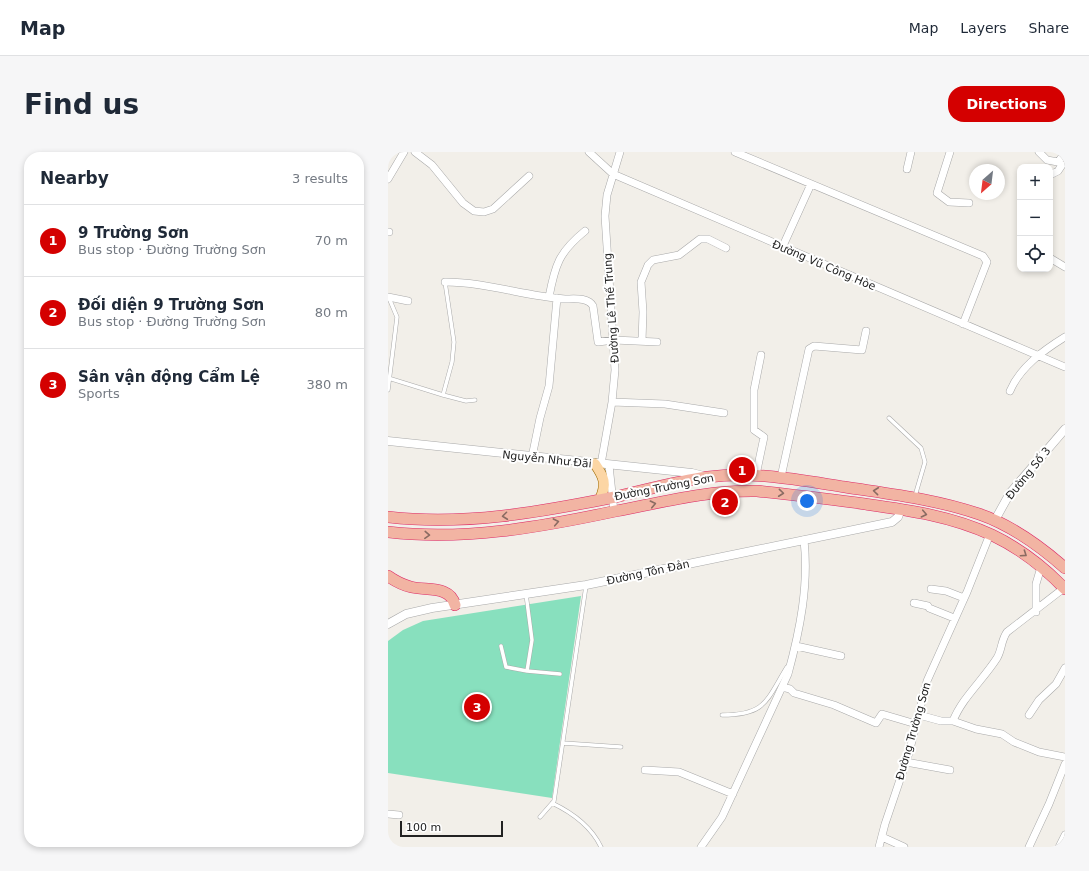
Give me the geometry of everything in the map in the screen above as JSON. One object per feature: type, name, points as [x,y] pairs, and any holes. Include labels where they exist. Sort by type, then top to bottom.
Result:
[{"type":"highway","name":"Đường Trường Sơn","points":[[388,517],[439,521],[474,519],[516,514],[600,500],[706,477],[756,475],[781,477],[915,497],[966,510],[995,520],[1012,529],[1065,568]]},
{"type":"highway","name":"Đường Trường Sơn","points":[[388,532],[439,536],[477,534],[518,529],[614,512],[673,499],[738,490],[809,496],[901,509],[952,520],[990,534],[1020,551],[1065,588]]},
{"type":"highway","points":[[388,576],[412,588],[444,591],[450,595],[454,605]]},
{"type":"main road","points":[[600,500],[604,490],[605,480],[601,464]]},
{"type":"street","points":[[388,180],[404,152]]},
{"type":"street","points":[[415,152],[432,165],[463,203],[474,212],[484,212],[493,209],[529,176]]},
{"type":"street","name":"Đường Vũ Công Hòe","points":[[590,152],[613,174],[782,248],[1065,367]]},
{"type":"street","name":"Đường Lê Thế Trung","points":[[614,512],[613,497],[601,464],[612,402],[615,370],[605,216],[607,195],[620,152]]},
{"type":"street","points":[[735,152],[984,256],[987,262],[963,324]]},
{"type":"street","points":[[907,169],[911,152]]},
{"type":"street","points":[[950,152],[937,193],[950,202],[969,203]]},
{"type":"street","points":[[1039,152],[1047,160],[1061,164]]},
{"type":"street","points":[[1053,173],[1058,170],[1065,153]]},
{"type":"street","points":[[782,248],[811,184]]},
{"type":"street","points":[[549,297],[552,280],[560,258],[568,245],[585,231]]},
{"type":"street","points":[[642,341],[643,312],[640,282],[650,263],[659,259],[679,255],[700,239],[708,239],[726,248]]},
{"type":"street","points":[[1053,260],[1065,267]]},
{"type":"street","points":[[445,282],[476,283],[549,297],[585,300],[591,302],[593,306],[598,342],[614,340],[657,342]]},
{"type":"street","points":[[388,297],[408,301]]},
{"type":"street","points":[[532,457],[542,410],[549,386],[557,298]]},
{"type":"street","points":[[781,477],[809,349],[814,346],[862,350],[866,331]]},
{"type":"street","points":[[1010,391],[1019,377],[1038,356],[1065,337]]},
{"type":"street","points":[[756,475],[764,437],[754,430],[753,408],[756,377],[761,355]]},
{"type":"street","points":[[612,402],[665,404],[724,413]]},
{"type":"street","name":"Đường Số 3","points":[[995,520],[1010,493],[1065,429]]},
{"type":"street","name":"Nguyễn Như Đãi","points":[[388,441],[692,473],[706,477]]},
{"type":"street","name":"Đường Tôn Đản","points":[[388,624],[406,614],[454,605],[586,585],[892,522],[898,517],[901,509]]},
{"type":"street","name":"Đường Trường Sơn","points":[[879,847],[906,762],[927,680],[964,598],[990,534]]},
{"type":"street","points":[[701,847],[722,817],[782,688],[792,660],[803,605],[806,561],[804,540]]},
{"type":"street","points":[[1036,612],[1036,584],[1041,567]]},
{"type":"street","points":[[952,721],[958,708],[998,656],[1004,636],[1065,588]]},
{"type":"street","points":[[931,589],[946,591],[964,598]]},
{"type":"street","points":[[914,603],[928,606],[954,618]]},
{"type":"street","points":[[796,646],[841,656]]},
{"type":"street","points":[[1029,715],[1039,700],[1056,684],[1065,668]]},
{"type":"street","points":[[782,688],[790,689],[794,693],[834,706],[876,723],[882,714],[916,724]]},
{"type":"street","points":[[919,715],[941,721],[952,721],[976,729],[1002,734],[1014,742],[1039,752],[1065,756]]},
{"type":"street","points":[[906,762],[935,769],[950,770]]},
{"type":"street","points":[[1029,847],[1049,804],[1065,764]]},
{"type":"street","points":[[645,770],[679,772],[733,794]]},
{"type":"street","points":[[388,814],[399,815]]},
{"type":"street","points":[[1059,847],[1065,836]]},
{"type":"street","points":[[882,837],[904,847]]},
{"type":"lane","points":[[444,395],[452,362],[454,342],[445,282]]},
{"type":"lane","points":[[388,297],[397,317],[388,378],[388,390]]},
{"type":"lane","points":[[388,378],[444,395],[466,400],[476,400]]},
{"type":"lane","points":[[888,418],[921,448],[925,462],[915,497]]},
{"type":"lane","points":[[540,817],[552,803],[563,743],[586,585]]},
{"type":"lane","points":[[526,594],[532,640],[527,671]]},
{"type":"lane","points":[[501,646],[506,667],[527,671],[560,674]]},
{"type":"lane","points":[[722,715],[742,715],[758,709],[772,693],[792,660]]},
{"type":"lane","points":[[563,743],[621,747]]},
{"type":"lane","points":[[552,803],[569,811],[580,820],[592,832],[601,847]]},
{"type":"green space","points":[[581,596],[552,798],[388,773],[388,641],[403,630],[423,621]]},
{"type":"place","name":"9 Trường Sơn","points":[[742,470]]},
{"type":"place","name":"Đối diện 9 Trường Sơn","points":[[725,502]]},
{"type":"place","name":"Sân vận động Cẩm Lệ","points":[[477,707]]}]
